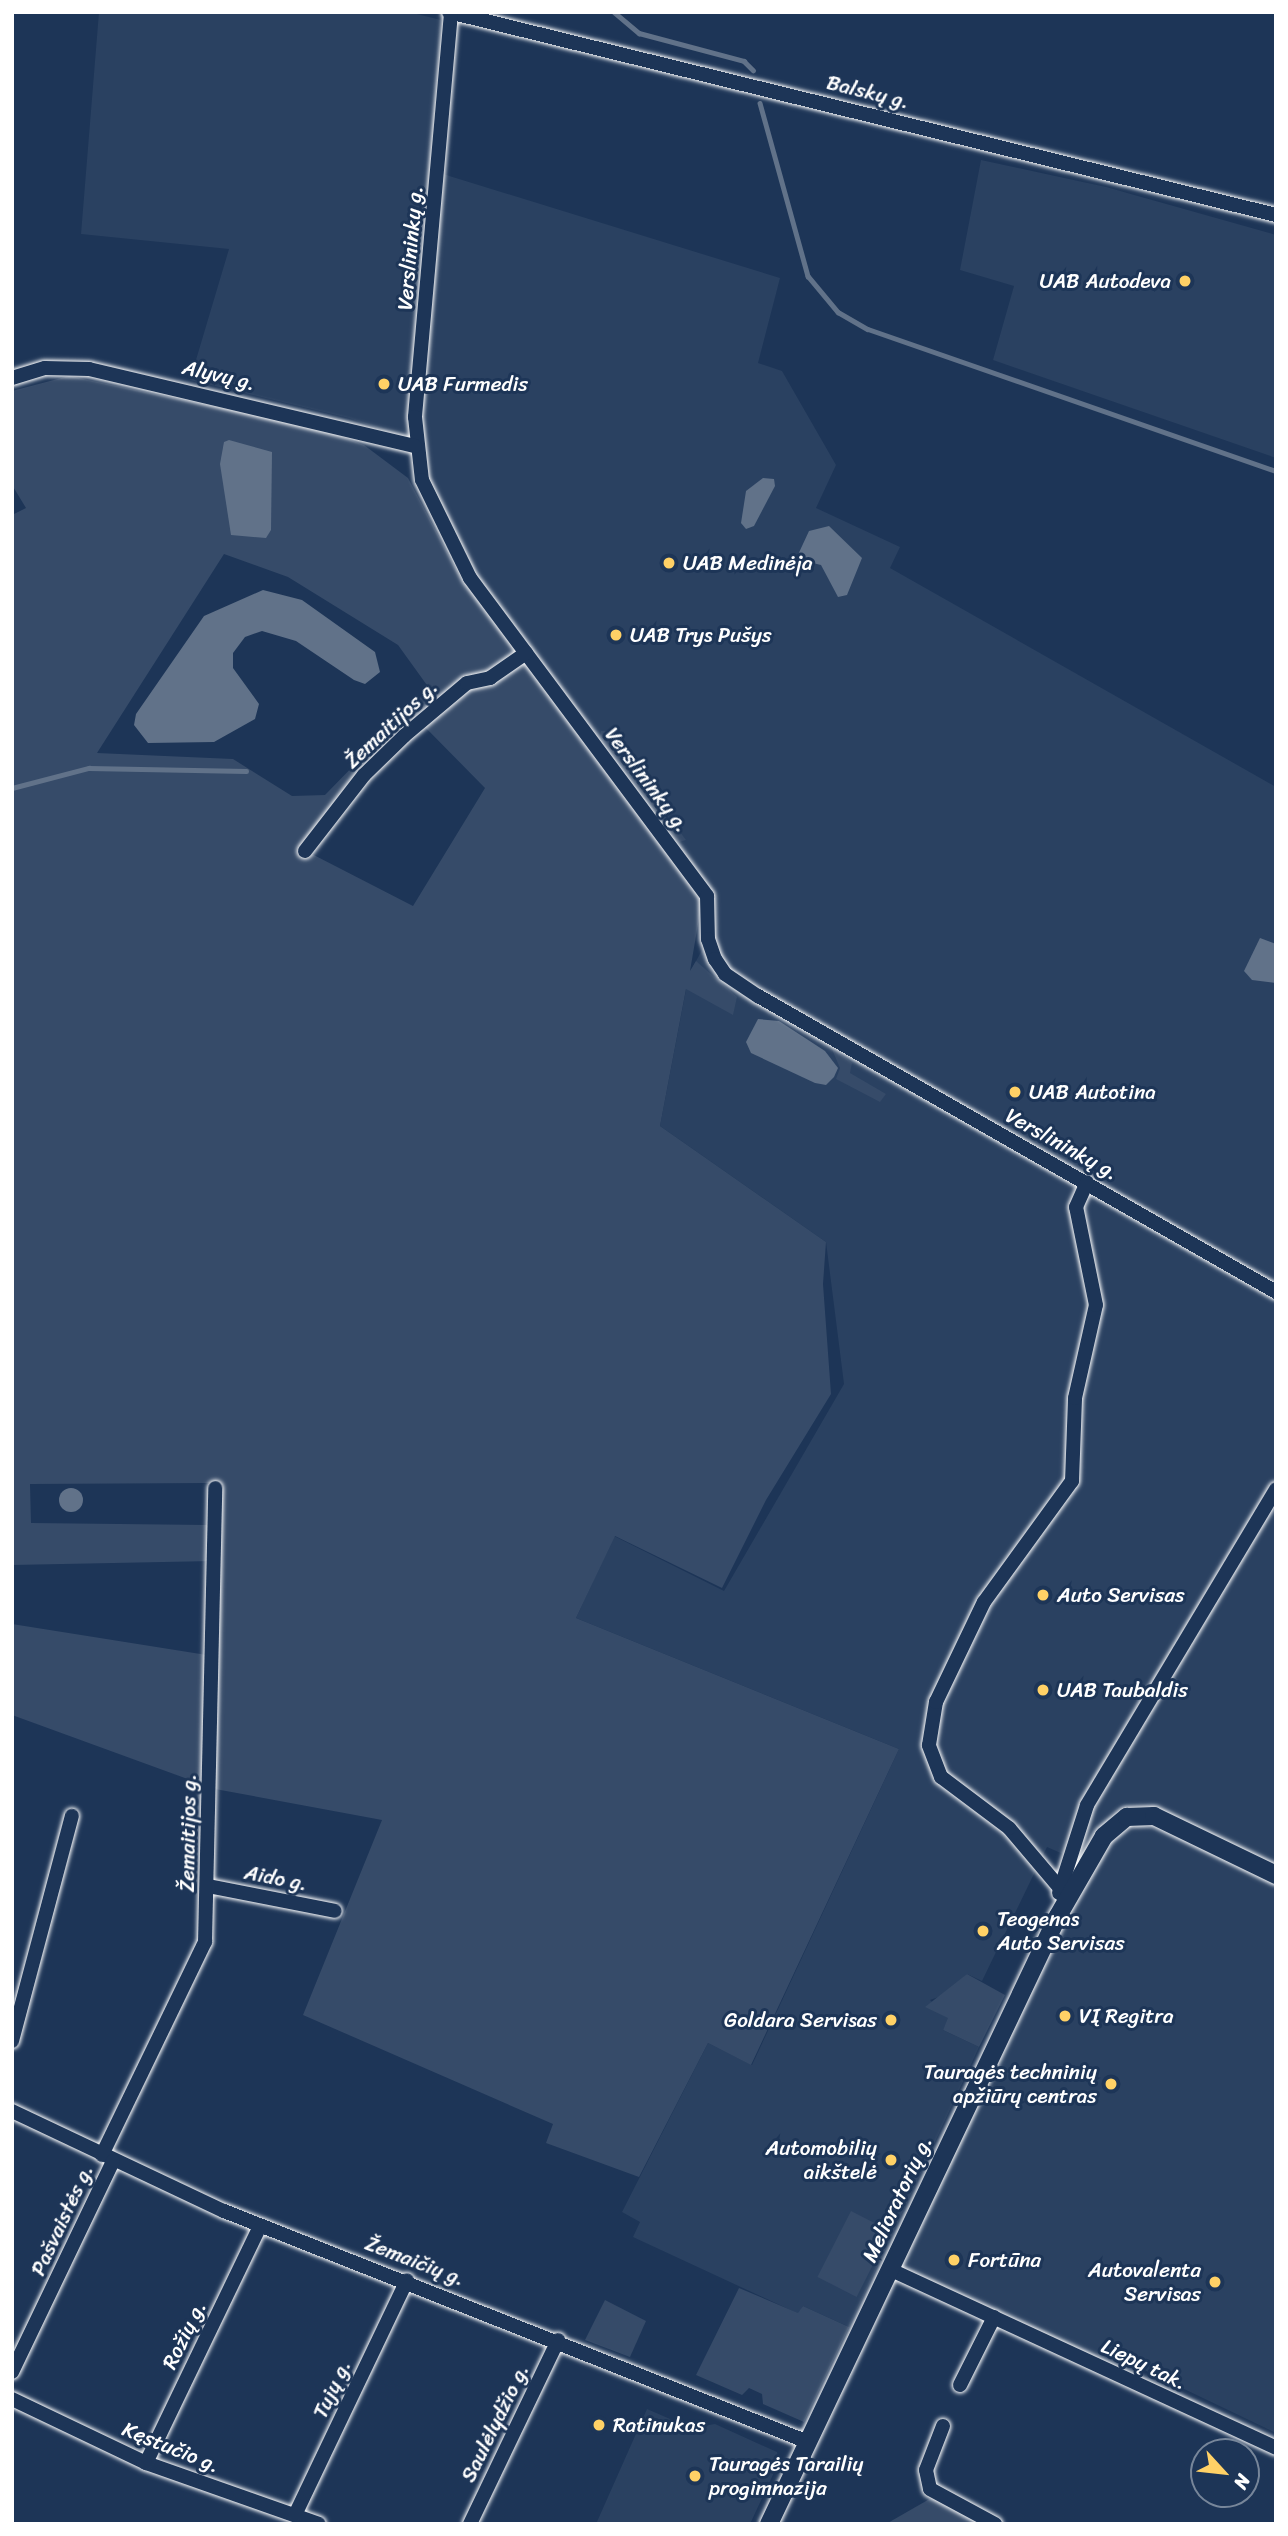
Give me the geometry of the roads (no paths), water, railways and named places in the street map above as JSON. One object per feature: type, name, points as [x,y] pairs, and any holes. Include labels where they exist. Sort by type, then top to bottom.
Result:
[{"type":"main road","name":"Melioratorių g.","points":[[769,2524],[1059,1916],[1109,1830],[1133,1815],[1154,1816],[1276,1875]]},
{"type":"street","name":"Balskų g.","points":[[450,13],[1276,215]]},
{"type":"street","name":"Verslininkų g.","points":[[450,13],[415,446],[442,528],[470,578],[707,896],[708,939],[725,974],[1276,1292]]},
{"type":"street","name":"Alyvų g.","points":[[12,378],[45,368],[89,369],[415,446]]},
{"type":"street","name":"Žemaitijos g.","points":[[306,851],[364,775],[404,736],[467,683],[490,678],[526,653]]},
{"type":"street","points":[[1059,1887],[1009,1828],[941,1777],[929,1745],[936,1702],[984,1602],[1072,1481],[1075,1398],[1096,1305],[1076,1207],[1087,1182]]},
{"type":"street","name":"Žemaitijos g.","points":[[108,2158],[201,1960],[208,1886],[215,1488]]},
{"type":"street","points":[[1059,1916],[1059,1887],[1074,1836],[1113,1756],[1276,1489]]},
{"type":"street","points":[[12,2040],[72,1816]]},
{"type":"street","name":"Aido g.","points":[[208,1886],[335,1911]]},
{"type":"street","name":"Žemaičių g.","points":[[12,2111],[108,2158],[260,2226],[407,2280],[808,2442]]},
{"type":"street","name":"Pašvaistės g.","points":[[12,2372],[108,2158]]},
{"type":"street","name":"Rožių g.","points":[[146,2463],[260,2226]]},
{"type":"street","name":"Liepų tak.","points":[[889,2269],[1276,2448]]},
{"type":"street","name":"Tujų g.","points":[[295,2515],[407,2280]]},
{"type":"street","points":[[960,2385],[994,2317]]},
{"type":"street","name":"Saulėlydžio g.","points":[[470,2524],[558,2340]]},
{"type":"street","name":"Kęstučio g.","points":[[12,2399],[146,2463],[319,2524]]},
{"type":"street","points":[[943,2426],[926,2470],[930,2489],[995,2524]]},
{"type":"waterway","points":[[614,12],[639,33],[744,61],[753,70]]},
{"type":"waterway","points":[[760,103],[808,276],[838,312],[868,329],[1276,471]]},
{"type":"waterway","points":[[12,788],[89,768],[246,771]]},
{"type":"place","name":"UAB Autodeva","points":[[1185,281]]},
{"type":"place","name":"UAB Furmedis","points":[[384,384]]},
{"type":"place","name":"UAB Medinėja","points":[[669,563]]},
{"type":"place","name":"UAB Trys Pušys","points":[[616,635]]},
{"type":"place","name":"UAB Autotina","points":[[1015,1092]]},
{"type":"place","name":"Auto Servisas","points":[[1043,1595]]},
{"type":"place","name":"UAB Taubaldis","points":[[1043,1690]]},
{"type":"place","name":"Teogenas Auto Servisas","points":[[983,1931]]},
{"type":"place","name":"VĮ Regitra","points":[[1065,2016]]},
{"type":"place","name":"Goldara Servisas","points":[[891,2020]]},
{"type":"place","name":"Tauragės techninių apžiūrų centras","points":[[1111,2084]]},
{"type":"place","name":"Automobilių aikštelė","points":[[891,2160]]},
{"type":"place","name":"Fortūna","points":[[954,2260]]},
{"type":"place","name":"Autovalenta Servisas","points":[[1215,2282]]},
{"type":"place","name":"Ratinukas","points":[[599,2425]]},
{"type":"place","name":"Tauragės Tarailių progimnazija","points":[[695,2476]]}]
